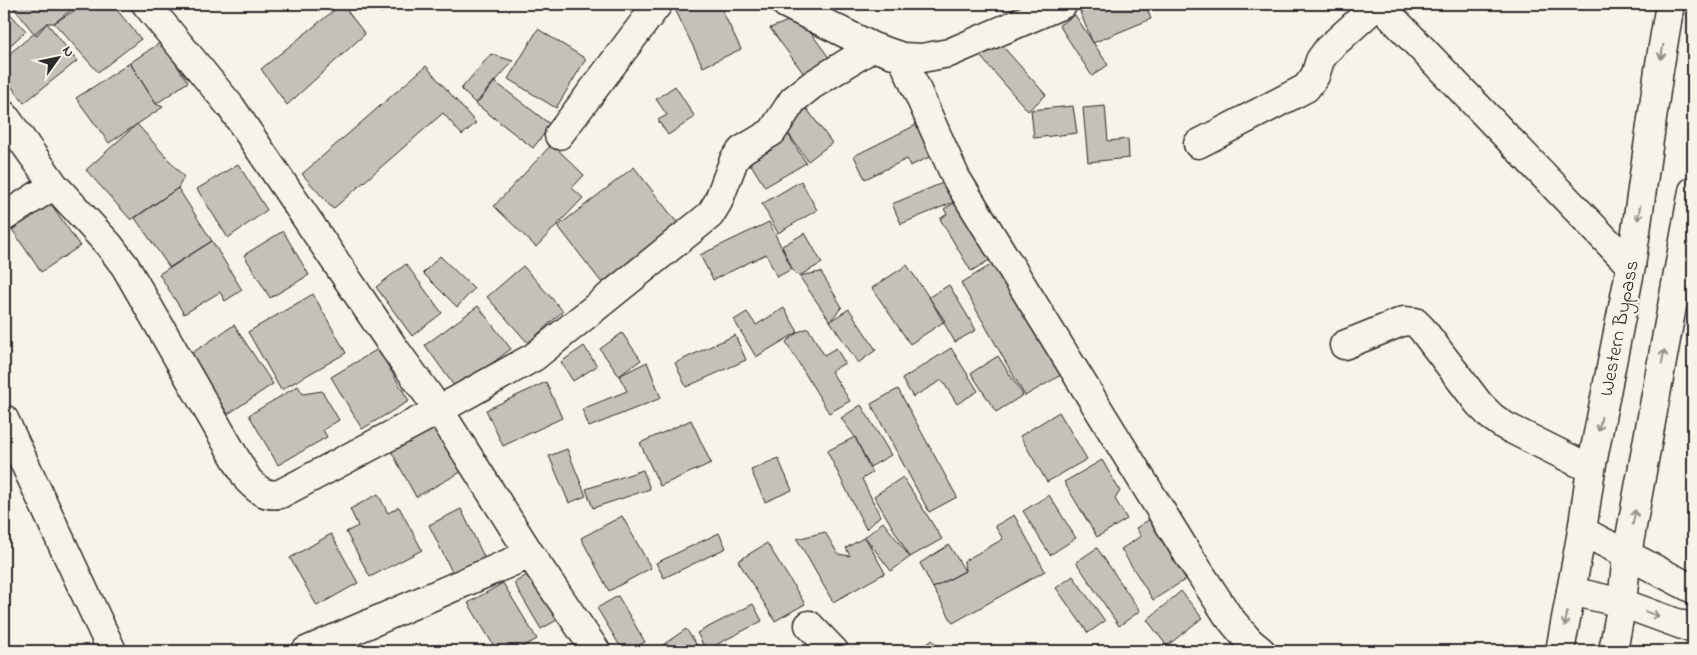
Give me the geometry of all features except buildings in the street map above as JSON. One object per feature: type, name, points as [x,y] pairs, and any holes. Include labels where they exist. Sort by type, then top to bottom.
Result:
[{"type":"street","points":[[146,4],[231,107],[394,348],[439,410],[530,554],[596,651]]},
{"type":"street","points":[[559,135],[658,4]]},
{"type":"street","points":[[786,4],[873,47],[902,57],[922,58],[949,53],[1063,4]]},
{"type":"street","points":[[1198,144],[1306,88],[1315,76],[1320,60],[1328,49],[1379,4],[1631,266]]},
{"type":"street","name":"Western Bypass","points":[[1560,651],[1591,469],[1631,266],[1670,4]]},
{"type":"street","points":[[4,115],[54,185],[109,245],[125,266],[248,480],[259,492],[268,496],[280,494],[439,410],[534,357],[710,214],[718,202],[734,160],[742,150],[772,132],[793,100],[873,47]]},
{"type":"street","points":[[902,57],[956,178],[1187,553],[1228,616],[1249,641],[1261,651]]},
{"type":"street","points":[[4,217],[54,185]]},
{"type":"street","points":[[1613,651],[1622,603],[1628,554],[1693,191]]},
{"type":"street","points":[[1344,345],[1404,321],[1415,322],[1479,404],[1492,417],[1591,469]]},
{"type":"street","points":[[4,419],[112,651]]},
{"type":"street","points":[[1582,530],[1693,589]]},
{"type":"street","points":[[306,651],[530,554]]},
{"type":"street","points":[[1571,591],[1622,603],[1693,629]]},
{"type":"street","points":[[809,625],[834,651]]}]
